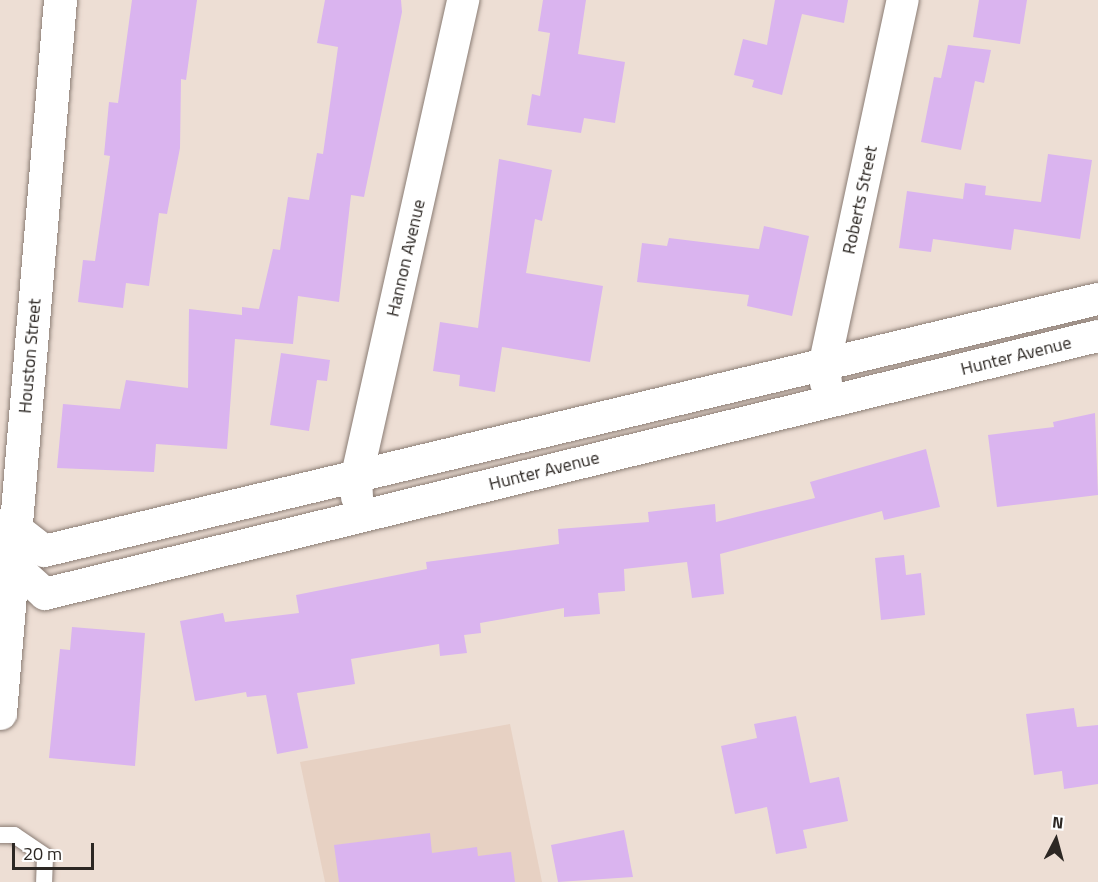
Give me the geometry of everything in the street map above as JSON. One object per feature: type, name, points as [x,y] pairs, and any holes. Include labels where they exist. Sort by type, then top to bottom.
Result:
[{"type":"street","name":"Houston Street","points":[[0,713],[8,526],[60,0]]},
{"type":"street","name":"Hannon Avenue","points":[[358,516],[356,480],[463,0]]},
{"type":"street","name":"Roberts Street","points":[[829,401],[824,367],[903,0]]},
{"type":"street","name":"Hunter Avenue","points":[[8,526],[44,551],[356,480],[1098,299]]},
{"type":"street","name":"Hunter Avenue","points":[[6,564],[45,594],[1098,336]]},
{"type":"lane","points":[[0,835],[14,835],[45,856],[44,882]]},
{"type":"shaded area","points":[[510,724],[542,882],[325,882],[300,762]]},
{"type":"building","points":[[132,0],[197,0],[186,80],[181,79],[180,148],[167,214],[159,213],[149,286],[126,283],[123,308],[78,302],[83,260],[95,261],[110,156],[104,155],[109,102],[118,103]]},
{"type":"building","points":[[325,0],[401,0],[402,12],[364,197],[351,195],[339,302],[298,296],[293,344],[235,339],[227,449],[156,444],[154,472],[57,468],[63,404],[120,409],[126,380],[188,388],[189,309],[242,315],[242,307],[259,309],[273,249],[280,250],[288,197],[309,200],[317,153],[323,154],[338,47],[317,43]]},
{"type":"building","points":[[543,0],[586,0],[578,54],[625,62],[615,123],[584,118],[581,133],[527,125],[532,94],[540,96],[550,33],[538,31]]},
{"type":"building","points":[[775,0],[848,0],[844,23],[802,14],[782,95],[752,87],[754,80],[734,75],[743,39],[767,45]]},
{"type":"building","points":[[979,0],[1027,0],[1020,44],[973,37]]},
{"type":"building","points":[[948,45],[991,50],[984,83],[975,81],[961,150],[921,142],[934,77],[941,78]]},
{"type":"building","points":[[1048,154],[1092,160],[1080,239],[1014,229],[1011,250],[933,239],[931,252],[899,248],[907,191],[963,199],[965,183],[986,186],[985,195],[1041,202]]},
{"type":"building","points":[[499,159],[552,170],[542,221],[535,219],[526,273],[603,286],[590,362],[502,347],[495,392],[459,386],[460,375],[433,371],[440,322],[478,328]]},
{"type":"building","points":[[764,226],[809,236],[792,316],[747,306],[749,295],[637,282],[642,243],[667,246],[669,238],[759,249]]},
{"type":"building","points":[[281,353],[330,360],[327,381],[317,380],[309,431],[270,425]]},
{"type":"building","points":[[1095,413],[1098,495],[997,507],[988,435],[1054,427],[1053,422]]},
{"type":"building","points":[[926,449],[940,507],[884,520],[882,511],[720,554],[724,594],[692,598],[687,562],[624,569],[625,591],[598,593],[600,614],[564,617],[564,608],[480,623],[481,633],[464,635],[467,653],[440,656],[439,644],[351,659],[355,684],[297,693],[308,748],[277,754],[266,695],[247,697],[246,692],[195,701],[180,621],[223,613],[225,622],[299,613],[296,595],[427,569],[426,562],[559,544],[558,529],[649,522],[648,512],[715,504],[716,522],[815,498],[810,482]]},
{"type":"building","points":[[904,555],[906,575],[921,573],[925,615],[881,620],[875,558]]},
{"type":"building","points":[[72,627],[145,633],[135,766],[49,758],[60,649],[70,650]]},
{"type":"building","points":[[1074,708],[1077,727],[1098,725],[1098,784],[1064,789],[1062,771],[1034,775],[1026,714]]},
{"type":"building","points":[[796,716],[810,783],[839,777],[848,821],[803,830],[807,848],[776,854],[767,807],[735,814],[721,746],[757,738],[754,724]]},
{"type":"building","points":[[624,830],[633,877],[558,882],[551,845]]},
{"type":"building","points":[[430,833],[432,853],[477,847],[478,856],[511,852],[515,882],[339,882],[334,845]]}]
